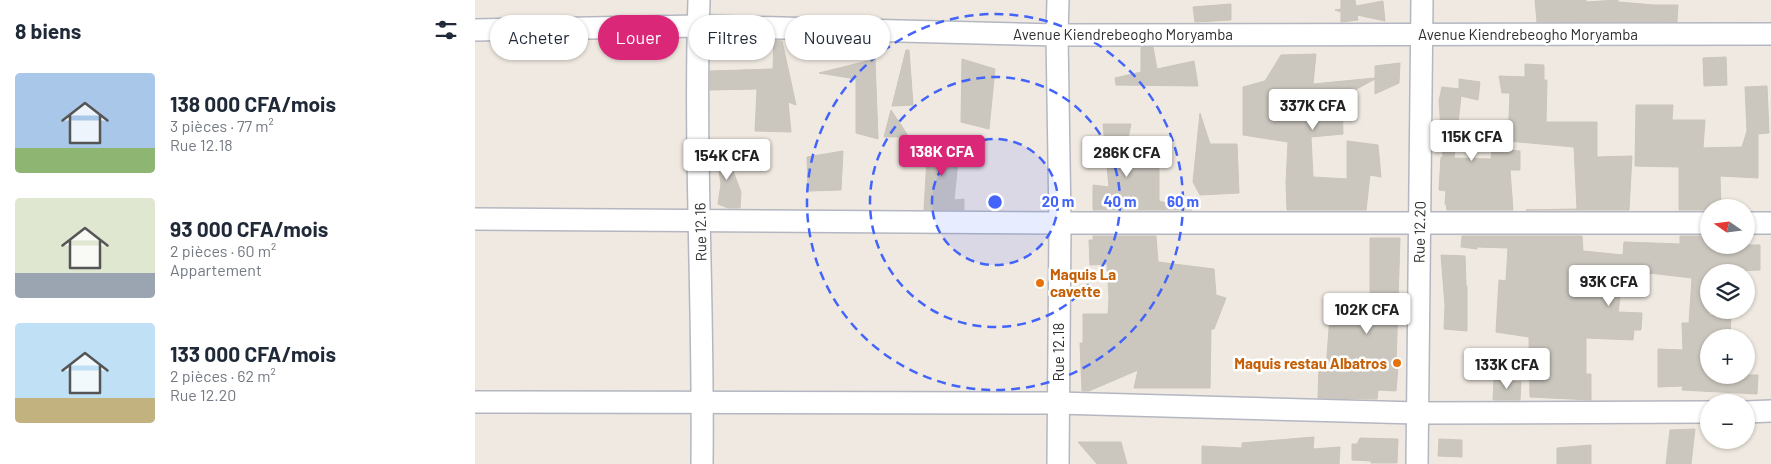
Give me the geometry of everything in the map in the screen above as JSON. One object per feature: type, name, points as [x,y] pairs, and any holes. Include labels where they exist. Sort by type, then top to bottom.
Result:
[{"type":"street","name":"Rue 12.16","points":[[698,15],[699,0]]},
{"type":"street","name":"Rue 12.18","points":[[1058,0],[1058,464]]},
{"type":"street","name":"Rue 12.20","points":[[1417,464],[1422,0]]},
{"type":"street","name":"Avenue Kiendrebeogho Moryamba","points":[[475,30],[689,26]]},
{"type":"street","name":"Avenue Kiendrebeogho Moryamba","points":[[775,28],[1057,35],[1771,34]]},
{"type":"street","name":"Rue 12.16","points":[[698,60],[703,402],[702,464]]},
{"type":"street","points":[[475,219],[1700,223]]},
{"type":"street","points":[[1755,223],[1771,223]]},
{"type":"street","points":[[475,402],[1058,403],[1417,413],[1700,412]]},
{"type":"street","points":[[1755,412],[1771,412]]},
{"type":"building","points":[[1341,0],[1355,0],[1356,6],[1383,1],[1385,21],[1357,15],[1358,20],[1341,22],[1341,12],[1335,10],[1341,9]]},
{"type":"building","points":[[1535,0],[1586,0],[1586,2],[1618,0],[1618,2],[1654,5],[1678,5],[1677,22],[1537,22]]},
{"type":"building","points":[[1231,4],[1231,20],[1195,22],[1193,7]]},
{"type":"building","points":[[775,40],[782,41],[796,105],[788,102],[791,132],[755,131],[757,89],[710,90],[710,71],[773,69]]},
{"type":"building","points":[[1141,47],[1153,47],[1157,69],[1194,61],[1198,86],[1116,85],[1115,78],[1141,72]]},
{"type":"building","points":[[906,50],[909,50],[913,105],[892,106]]},
{"type":"building","points":[[1316,54],[1313,84],[1375,78],[1375,66],[1400,63],[1399,83],[1375,94],[1375,79],[1342,97],[1343,134],[1311,137],[1313,177],[1347,179],[1347,141],[1378,145],[1381,177],[1370,175],[1366,210],[1287,210],[1288,142],[1243,135],[1243,87],[1265,81],[1281,55]]},
{"type":"building","points":[[1726,57],[1727,85],[1704,86],[1703,58]]},
{"type":"building","points":[[962,59],[995,69],[989,129],[961,122]]},
{"type":"building","points":[[875,60],[878,139],[856,133],[856,79],[819,73]]},
{"type":"building","points":[[1525,64],[1544,65],[1544,80],[1547,80],[1546,122],[1597,122],[1597,157],[1632,156],[1629,210],[1526,210],[1577,209],[1574,147],[1508,141],[1510,93],[1502,93],[1499,76],[1525,77]]},
{"type":"building","points":[[1459,79],[1480,82],[1478,100],[1461,96],[1454,158],[1491,159],[1492,149],[1520,151],[1520,170],[1510,170],[1513,210],[1447,210],[1445,204],[1446,191],[1439,190],[1441,157],[1443,157],[1439,101],[1442,87],[1459,89]]},
{"type":"building","points":[[1767,86],[1769,133],[1758,134],[1758,178],[1720,176],[1721,199],[1700,199],[1700,210],[1679,210],[1679,167],[1635,166],[1636,105],[1673,105],[1672,120],[1705,120],[1703,148],[1742,147],[1747,131],[1745,87]]},
{"type":"building","points":[[891,110],[909,137],[884,137]]},
{"type":"building","points":[[1200,113],[1210,144],[1237,144],[1239,193],[1200,195],[1193,182]]},
{"type":"building","points":[[1103,124],[1131,124],[1127,143],[1130,161],[1159,168],[1159,201],[1192,210],[1093,210],[1093,185],[1109,187]]},
{"type":"building","points":[[928,141],[960,142],[954,200],[964,199],[964,210],[924,210]]},
{"type":"building","points":[[722,142],[741,192],[740,208],[728,208],[718,204],[721,184],[715,144]]},
{"type":"building","points":[[843,151],[841,190],[808,191],[807,157]]},
{"type":"building","points":[[1093,236],[1156,236],[1158,262],[1214,269],[1216,295],[1226,298],[1214,329],[1211,329],[1210,388],[1134,388],[1138,370],[1089,391],[1082,391],[1080,343],[1083,343],[1083,314],[1108,314],[1107,264],[1090,265],[1089,240],[1093,240]]},
{"type":"building","points":[[1462,236],[1582,236],[1583,251],[1623,255],[1624,242],[1680,244],[1680,236],[1700,236],[1700,254],[1755,254],[1755,245],[1760,245],[1760,270],[1755,270],[1755,264],[1700,264],[1700,319],[1731,319],[1730,329],[1700,329],[1700,384],[1755,384],[1755,375],[1758,375],[1757,394],[1682,390],[1683,386],[1658,387],[1658,349],[1683,350],[1682,323],[1689,323],[1692,278],[1632,271],[1632,275],[1623,274],[1618,312],[1642,313],[1641,330],[1634,330],[1633,340],[1586,338],[1586,374],[1591,374],[1591,400],[1530,397],[1529,337],[1496,332],[1499,280],[1506,281],[1508,248],[1477,247],[1477,249],[1461,247]]},
{"type":"building","points":[[1370,238],[1400,238],[1396,391],[1378,390],[1377,399],[1318,398],[1319,368],[1326,369],[1330,316],[1370,315]]},
{"type":"building","points":[[1441,255],[1465,256],[1467,331],[1444,329],[1445,305]]},
{"type":"building","points":[[1494,380],[1521,382],[1520,400],[1493,400]]},
{"type":"building","points":[[1695,429],[1691,464],[1666,464],[1670,430]]},
{"type":"building","points":[[1314,437],[1313,449],[1340,447],[1339,464],[1202,464],[1202,446],[1242,448],[1242,443]]},
{"type":"building","points":[[1360,438],[1398,439],[1397,463],[1371,463],[1371,461],[1352,460],[1352,444],[1357,444]]},
{"type":"building","points":[[1439,439],[1462,440],[1462,457],[1438,456]]},
{"type":"building","points":[[1078,442],[1121,442],[1127,464],[1097,464]]},
{"type":"building","points":[[1591,445],[1591,464],[1557,464],[1557,448]]},
{"type":"place","name":"Maquis La cavette","points":[[1040,283]]},
{"type":"place","name":"Maquis restau Albatros","points":[[1397,363]]}]
